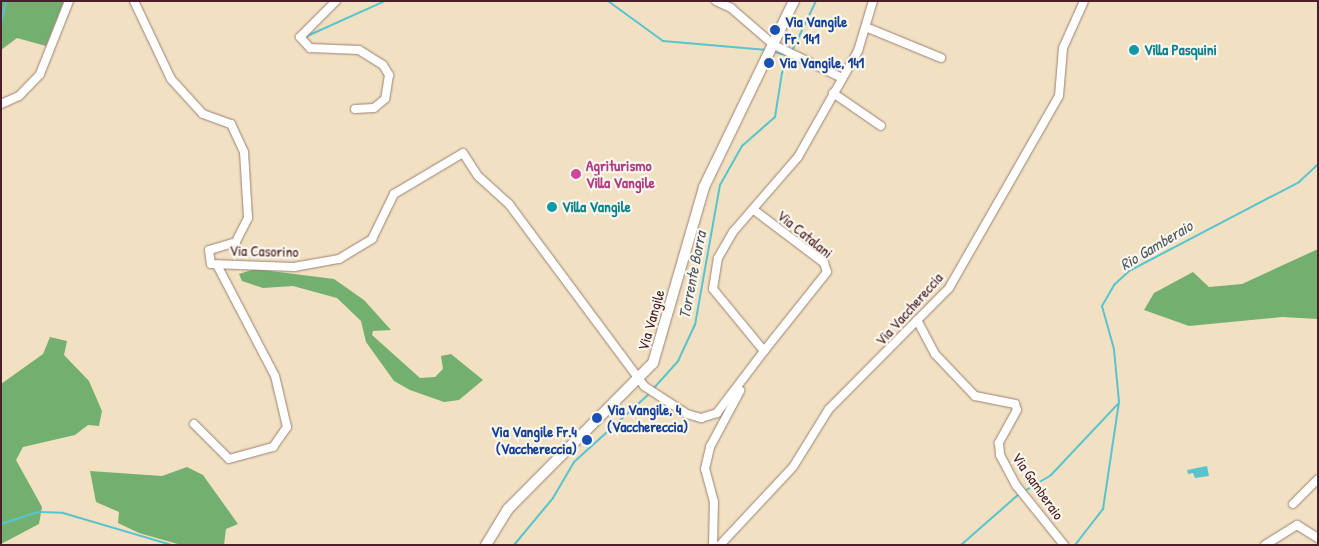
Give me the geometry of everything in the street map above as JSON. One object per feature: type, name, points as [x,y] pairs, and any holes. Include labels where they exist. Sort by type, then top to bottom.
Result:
[{"type":"street","points":[[1,104],[19,96],[40,74],[70,1]]},
{"type":"street","name":"Via Casorino","points":[[134,1],[171,79],[203,114],[231,124],[244,152],[248,218],[236,242],[209,250],[208,260],[216,265],[294,267],[339,259],[372,239],[394,194],[464,153],[478,176],[509,204],[642,384]]},
{"type":"street","points":[[336,1],[300,37],[310,48],[360,50],[383,65],[389,75],[385,99],[374,108],[355,109]]},
{"type":"street","points":[[716,1],[731,8],[774,44],[842,78]]},
{"type":"street","name":"Via Vangile","points":[[486,545],[508,509],[642,384],[660,348],[704,187],[794,1]]},
{"type":"street","points":[[713,545],[714,502],[705,477],[706,460],[745,381],[764,351],[750,329],[718,298],[712,282],[724,246],[795,162],[868,28],[873,1]]},
{"type":"street","name":"Via Vacchereccia","points":[[720,545],[793,467],[829,409],[949,288],[1058,96],[1063,48],[1084,1]]},
{"type":"street","points":[[868,28],[941,58]]},
{"type":"street","points":[[833,93],[881,126]]},
{"type":"street","name":"Via Catalani","points":[[754,210],[824,263],[827,272],[764,351]]},
{"type":"street","points":[[194,424],[229,460],[273,448],[287,427],[275,376],[216,265]]},
{"type":"street","name":"Via Gamberaio","points":[[918,320],[935,354],[975,396],[1015,404],[1017,410],[999,443],[1000,454],[1016,485],[1064,545]]},
{"type":"street","points":[[642,384],[658,395],[701,418],[717,413],[745,381]]},
{"type":"street","points":[[1293,504],[1318,479]]},
{"type":"street","points":[[1265,545],[1297,525],[1318,538]]},
{"type":"green space","points":[[1,1],[64,1],[46,46],[17,38],[1,50]]},
{"type":"green space","points":[[1318,249],[1318,319],[1282,317],[1189,326],[1144,310],[1154,293],[1193,272],[1209,287],[1242,284]]},
{"type":"green space","points":[[255,269],[334,279],[364,300],[391,330],[373,331],[372,335],[420,378],[435,377],[443,369],[441,356],[451,354],[483,380],[459,400],[444,402],[410,390],[394,381],[366,342],[361,321],[337,298],[293,286],[263,288],[242,281],[239,274]]},
{"type":"green space","points":[[50,337],[67,341],[64,355],[89,381],[102,411],[99,426],[88,425],[75,435],[23,447],[16,460],[42,507],[39,524],[1,544],[1,384],[43,354]]},
{"type":"green space","points":[[187,467],[203,475],[238,524],[226,529],[224,545],[181,545],[139,533],[118,523],[119,512],[96,502],[90,471],[162,476]]},
{"type":"water","points":[[1207,466],[1209,476],[1195,478],[1193,473],[1188,474],[1187,470]]},
{"type":"waterway","points":[[1,24],[6,1]]},
{"type":"waterway","points":[[305,37],[385,1]]},
{"type":"waterway","points":[[608,1],[663,41],[767,50]]},
{"type":"waterway","name":"Torrente Borra","points":[[792,51],[816,1]]},
{"type":"waterway","points":[[774,52],[786,55]]},
{"type":"waterway","name":"Torrente Borra","points":[[653,389],[678,361],[695,325],[720,185],[742,146],[775,117],[782,73],[790,56]]},
{"type":"waterway","name":"Rio Gamberaio","points":[[1075,545],[1103,509],[1119,402],[1114,349],[1102,306],[1114,285],[1129,271],[1299,182],[1318,164]]},
{"type":"waterway","name":"Torrente Borra","points":[[514,545],[553,498],[574,462],[650,393]]},
{"type":"waterway","points":[[1023,492],[1051,475],[1118,404]]},
{"type":"waterway","points":[[961,545],[1019,494]]},
{"type":"waterway","points":[[1,524],[38,512],[63,513],[172,545]]},
{"type":"place","name":"Via Vangile Fr. 141","points":[[775,30]]},
{"type":"place","name":"Villa Pasquini","points":[[1134,50]]},
{"type":"place","name":"Via Vangile, 141","points":[[769,63]]},
{"type":"place","name":"Agriturismo Villa Vangile","points":[[576,174]]},
{"type":"place","name":"Villa Vangile","points":[[552,207]]},
{"type":"place","name":"Via Vangile, 4 (Vacchereccia)","points":[[597,418]]},
{"type":"place","name":"Via Vangile Fr.4 (Vacchereccia)","points":[[587,440]]}]
